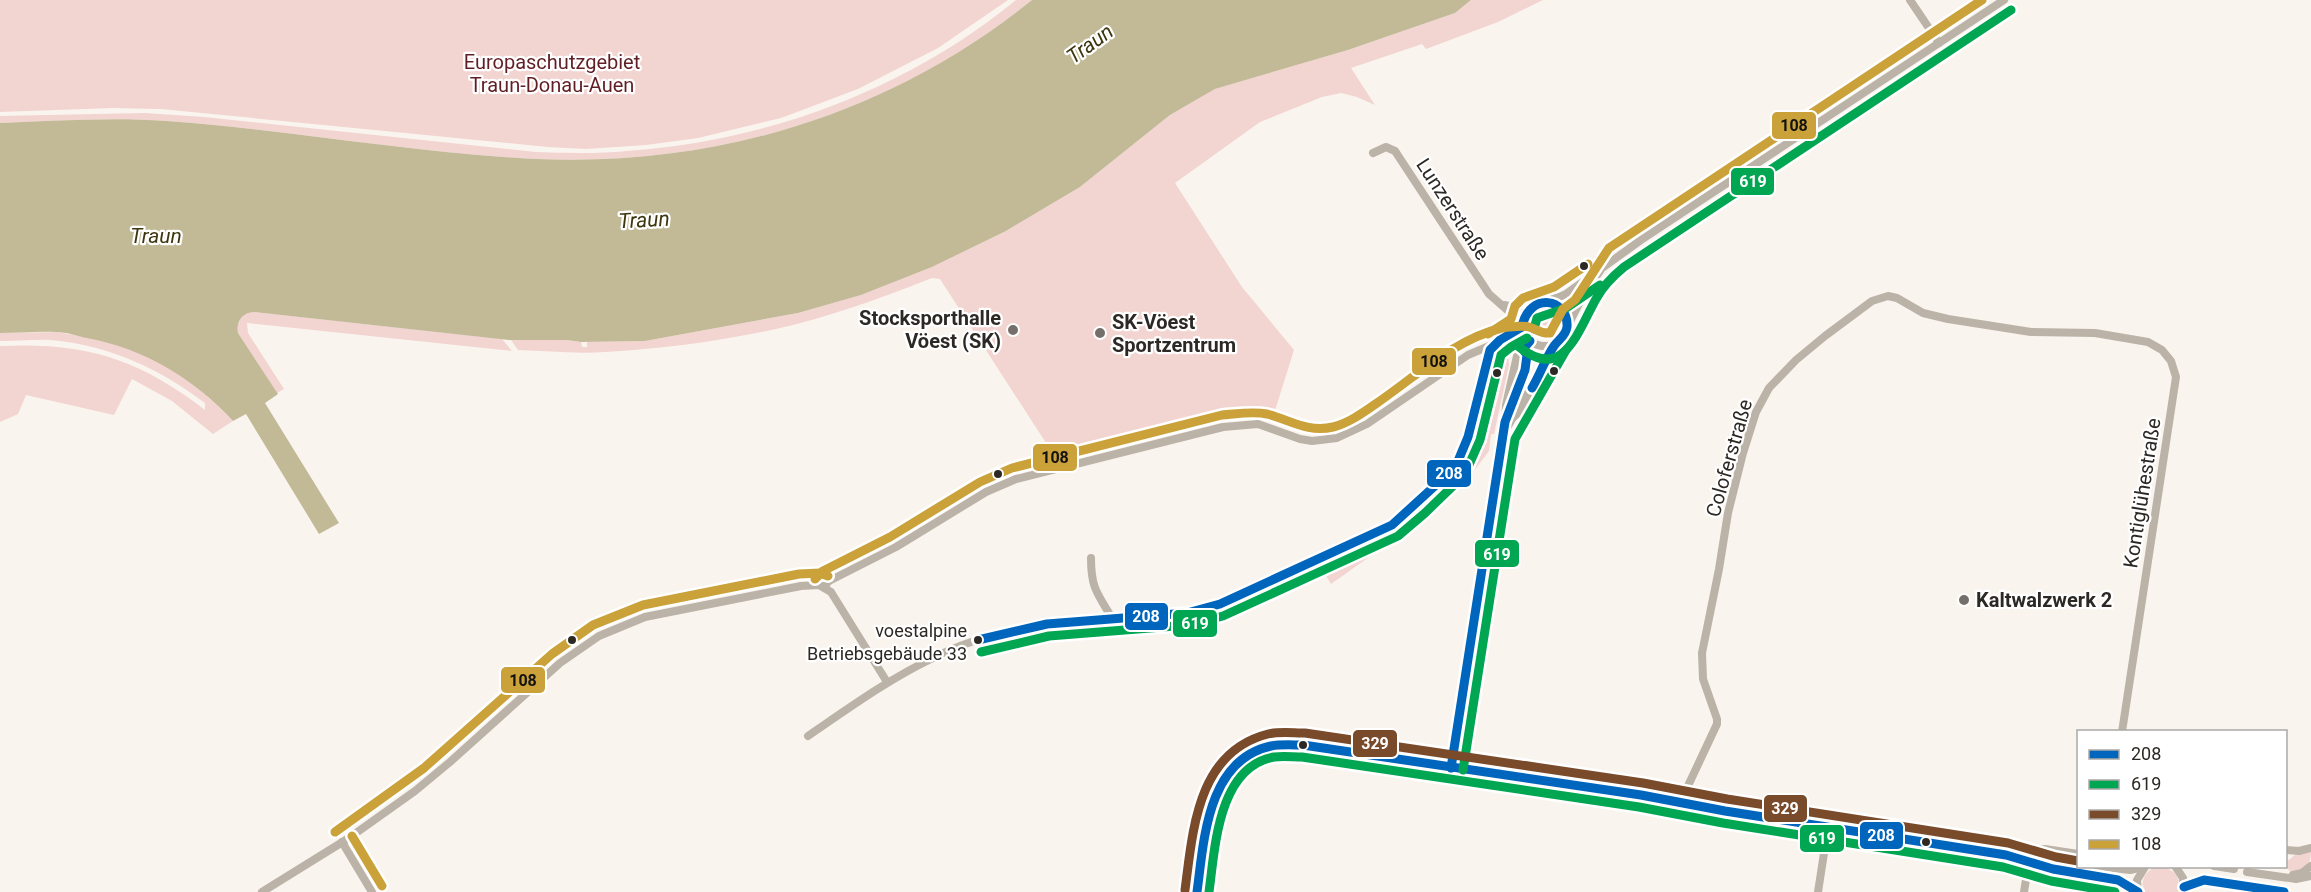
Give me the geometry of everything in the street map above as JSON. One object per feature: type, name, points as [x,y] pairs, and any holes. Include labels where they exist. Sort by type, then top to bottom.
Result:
[{"type":"street","points":[[1910,0],[1939,43]]},
{"type":"street","points":[[824,587],[829,581],[878,557],[1004,483],[1212,430],[1246,424],[1268,426],[1312,441],[1337,438],[1366,424],[1468,355],[1504,339],[1523,324],[1529,309],[1537,303],[1547,302],[1566,294],[1641,240],[2004,0]]},
{"type":"street","name":"Lunzerstraße","points":[[1373,153],[1386,147],[1395,151],[1489,294],[1523,324]]},
{"type":"street","points":[[1508,420],[1537,379],[1555,345],[1563,337],[1584,294],[1600,271]]},
{"type":"street","name":"Coloferstraße","points":[[1685,804],[1687,788],[1717,724],[1703,679],[1702,653],[1728,513],[1756,412],[1769,388],[1780,374],[1872,301],[1888,296],[1897,298],[1923,313],[1948,319],[2031,332],[2095,333],[2148,342]]},
{"type":"street","points":[[1547,302],[1560,308],[1567,320],[1567,327]]},
{"type":"street","points":[[1499,303],[1529,309]]},
{"type":"street","points":[[1511,332],[1515,323],[1514,316]]},
{"type":"street","points":[[1508,420],[1506,405],[1518,356],[1528,339],[1523,324]]},
{"type":"street","points":[[1504,339],[1528,339],[1539,346],[1555,345]]},
{"type":"street","points":[[1504,339],[1523,349],[1527,355],[1524,373],[1508,420]]},
{"type":"street","name":"Kontiglühestraße","points":[[2122,730],[2176,377],[2171,361],[2162,350],[2148,342]]},
{"type":"street","points":[[808,736],[887,682],[934,657],[992,636],[1047,624],[1187,613],[1220,604],[1387,528],[1417,504],[1458,461],[1468,437],[1488,357],[1494,344]]},
{"type":"street","points":[[1508,420],[1530,403],[1549,369],[1550,356]]},
{"type":"street","points":[[1091,558],[1091,578],[1095,589],[1113,618]]},
{"type":"street","points":[[262,892],[342,842],[432,777],[560,663],[599,636],[645,617],[801,586],[819,585],[836,598],[887,682]]},
{"type":"street","points":[[1451,768],[1480,590]]},
{"type":"street","points":[[1197,892],[1213,798],[1225,775],[1252,752],[1271,745],[1297,744],[1937,844]]},
{"type":"street","points":[[1818,892],[1828,827]]},
{"type":"street","points":[[342,842],[372,892]]},
{"type":"street","points":[[1948,846],[2006,855],[2053,869],[2118,880],[2138,892]]},
{"type":"street","points":[[2287,850],[2299,851],[2311,848]]},
{"type":"street","points":[[2024,892],[2029,861],[2033,852],[2038,849],[2077,854]]},
{"type":"street","points":[[2029,861],[2043,859],[2077,864]]},
{"type":"street","points":[[2282,877],[2302,873],[2311,866]]},
{"type":"street","points":[[2087,875],[2096,868]]},
{"type":"street","points":[[2108,868],[2130,870],[2140,868]]},
{"type":"street","points":[[2138,892],[2137,880],[2144,868]]},
{"type":"street","points":[[2176,868],[2183,878],[2183,889]]},
{"type":"street","points":[[2224,868],[2234,869]]},
{"type":"street","points":[[2247,872],[2296,879],[2311,876]]},
{"type":"street","points":[[2183,889],[2194,882],[2204,880],[2232,883]]},
{"type":"street","points":[[2246,885],[2284,892]]},
{"type":"green space","name":"Europaschutzgebiet Traun-Donau-Auen","points":[[0,0],[1008,0],[938,48],[858,89],[781,118],[698,138],[646,145],[586,149],[161,109],[112,108],[0,112]]},
{"type":"green space","points":[[1016,0],[1032,0],[978,40],[920,74],[861,103],[799,125],[735,142],[670,154],[603,159],[536,159],[444,152],[167,121],[104,119],[0,123],[0,116],[145,113],[204,117],[536,152],[604,153],[679,146],[783,123],[833,106],[882,85],[974,32]]},
{"type":"green space","points":[[1471,0],[1543,0],[1498,22],[1426,49],[1422,44],[1351,68],[1375,105],[1341,93],[1322,97],[1260,122],[1175,183],[1242,287],[1294,350],[1273,417],[1255,411],[1248,412],[1057,460],[940,279],[932,278],[816,319],[712,341],[648,349],[583,353],[518,350],[511,340],[567,340],[581,342],[582,347],[587,347],[587,342],[645,341],[798,313],[861,295],[932,267],[1006,231],[1080,187],[1170,115],[1215,89],[1348,50],[1455,13]]},
{"type":"green space","points":[[254,312],[502,339],[512,351],[247,323],[248,333],[284,389],[277,393],[238,333],[241,318]]},
{"type":"green space","points":[[1546,312],[1555,316],[1559,325],[1555,334],[1546,338],[1537,334],[1533,325],[1537,316]]},
{"type":"green space","points":[[57,332],[116,344],[149,356],[188,381],[233,421],[213,434],[172,401],[132,379],[114,415],[26,395],[18,414],[0,422],[0,346],[58,347],[109,357],[157,377],[205,410],[205,403],[188,391],[152,369],[113,353],[51,340],[0,341],[0,333]]},
{"type":"green space","points":[[1503,346],[1508,354],[1509,365],[1494,434],[1491,434],[1489,451],[1470,476],[1407,530],[1331,584],[1321,567],[1394,532],[1426,506],[1461,470],[1473,447],[1494,366],[1497,362],[1493,359],[1497,350]]},
{"type":"green space","points":[[2311,851],[2308,864],[2291,873],[2287,867],[2287,861],[2295,855]]},
{"type":"green space","points":[[2167,868],[2175,873],[2179,881],[2178,892],[2144,892],[2144,876],[2149,870]]},
{"type":"water","name":"Traun","points":[[1032,0],[1471,0],[1455,13],[1348,50],[1215,89],[1170,115],[1080,187],[1006,231],[932,267],[861,295],[798,313],[645,341],[581,342],[509,340],[254,312],[246,314],[239,321],[238,333],[278,394],[265,403],[339,523],[319,534],[246,414],[233,421],[185,379],[148,358],[108,343],[64,333],[0,333],[0,123],[104,119],[167,121],[444,152],[536,159],[603,159],[670,154],[735,142],[799,125],[861,103],[920,74],[978,40]]},
{"type":"tunnel","points":[[1480,590],[1503,435]]},
{"type":"transit line","name":"108","points":[[815,579],[823,571],[890,537],[980,482],[1012,468],[1222,415],[1261,413],[1307,427],[1333,427],[1356,417],[1436,360],[1485,333],[1519,326],[1550,333],[1563,309],[1575,300],[1609,248],[1982,0]]},
{"type":"transit line","name":"619","points":[[1518,346],[1534,356],[1547,359],[1558,356],[1575,338],[1602,290],[1624,267],[2011,10]]},
{"type":"transit line","name":"108","points":[[1488,334],[1511,319],[1515,306],[1523,298],[1554,287],[1588,264]]},
{"type":"transit line","name":"619","points":[[1534,329],[1537,318],[1566,308],[1600,285]]},
{"type":"transit line","name":"208","points":[[1522,327],[1526,315],[1540,304],[1555,305],[1566,317],[1565,333],[1551,351],[1532,388]]},
{"type":"transit line","name":"208","points":[[978,640],[1047,624],[1187,613],[1220,604],[1392,525],[1449,473],[1458,461],[1468,437],[1490,350],[1500,340],[1522,327]]},
{"type":"transit line","name":"619","points":[[981,652],[1049,636],[1188,625],[1223,616],[1398,536],[1458,481],[1468,467],[1480,440],[1501,355],[1527,338]]},
{"type":"transit line","name":"208","points":[[1451,768],[1505,422],[1525,370],[1527,355],[1523,349],[1530,341]]},
{"type":"transit line","name":"619","points":[[1463,770],[1515,439],[1566,350]]},
{"type":"transit line","name":"108","points":[[335,832],[424,768],[552,654],[593,625],[643,605],[799,574],[820,573],[828,576]]},
{"type":"transit line","name":"329","points":[[1185,890],[1196,819],[1213,775],[1226,758],[1244,743],[1281,732],[1305,733],[1643,783],[1727,799],[2008,843],[2077,861]]},
{"type":"transit line","name":"208","points":[[1197,892],[1207,827],[1221,785],[1233,767],[1250,754],[1271,746],[1287,745],[1303,745],[1641,795],[1725,811],[2006,855],[2053,869],[2118,880],[2138,892]]},
{"type":"transit line","name":"619","points":[[1209,892],[1217,833],[1230,793],[1241,776],[1255,764],[1274,757],[1302,757],[1639,807],[1723,823],[2003,867],[2051,881],[2115,892]]},
{"type":"transit line","name":"108","points":[[352,836],[382,886]]},
{"type":"transit line","name":"208","points":[[2184,887],[2204,880],[2284,892]]},
{"type":"place","name":"Stocksporthalle Vöest (SK)","points":[[1013,330]]},
{"type":"place","name":"SK-Vöest Sportzentrum","points":[[1100,333]]},
{"type":"place","name":"Kaltwalzwerk 2","points":[[1964,600]]},
{"type":"place","name":"voestalpine Betriebsgebäude 33","points":[[978,640]]}]
